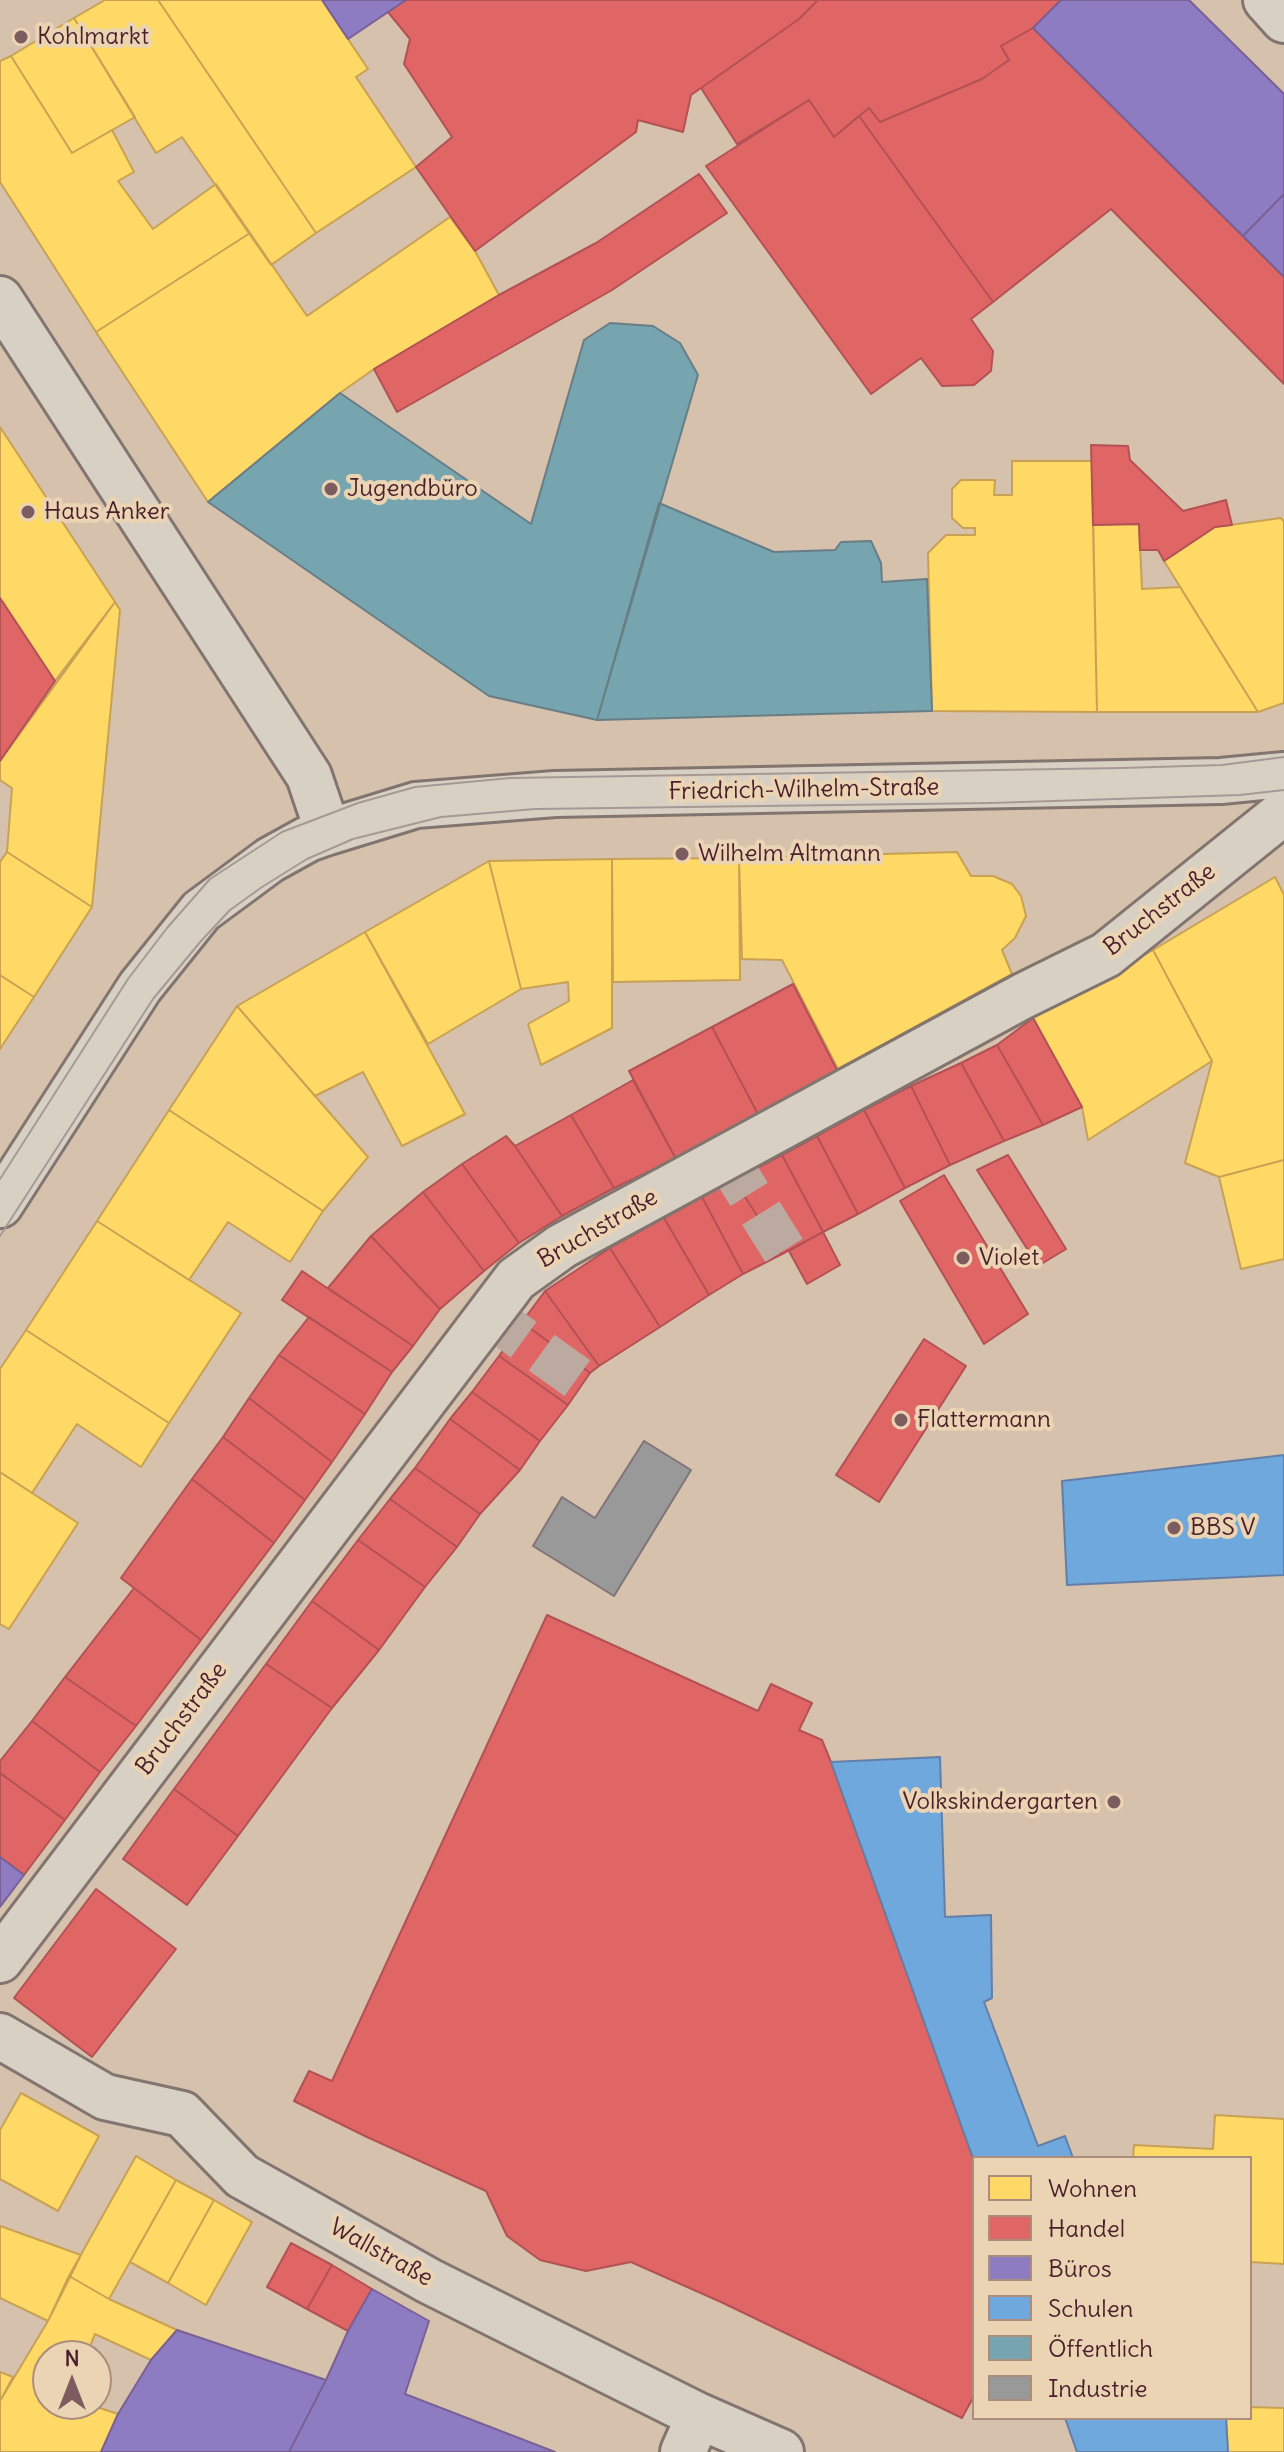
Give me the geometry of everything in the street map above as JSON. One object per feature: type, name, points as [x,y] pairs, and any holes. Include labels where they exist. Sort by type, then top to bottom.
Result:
[{"type":"street","points":[[1266,0],[1284,20]]},
{"type":"street","points":[[0,299],[309,776],[328,832]]},
{"type":"street","name":"Friedrich-Wilhelm-Straße","points":[[0,1205],[140,987],[201,911],[270,860],[328,832],[416,805],[555,794],[1221,781],[1284,775]]},
{"type":"street","name":"Bruchstraße","points":[[0,1960],[516,1279],[562,1246],[1023,996],[1106,955],[1284,812]]},
{"type":"street","name":"Wallstraße","points":[[0,2036],[105,2097],[182,2114],[242,2176],[691,2434],[781,2452]]},
{"type":"shaded area","points":[[0,0],[1284,0],[1284,2452],[0,2452]]},
{"type":"building: Wohnen","points":[[105,0],[158,0],[316,233],[271,265],[182,137],[156,153],[74,18]]},
{"type":"building: Wohnen","points":[[158,0],[322,0],[368,69],[356,77],[416,167],[316,233]]},
{"type":"building: Wohnen","points":[[74,18],[135,117],[72,153],[11,56]]},
{"type":"building: Wohnen","points":[[11,56],[72,153],[112,130],[134,172],[118,181],[153,229],[216,184],[250,233],[96,332],[0,182],[0,61]]},
{"type":"building: Wohnen","points":[[450,217],[475,251],[499,295],[374,369],[340,393],[208,502],[96,332],[250,233],[307,316]]},
{"type":"building: Wohnen","name":"Haus Anker","points":[[0,427],[115,602],[55,681],[0,598]]},
{"type":"building: Wohnen","points":[[1012,461],[1092,461],[1097,712],[932,711],[928,553],[946,535],[975,535],[975,528],[963,528],[952,518],[952,489],[961,480],[995,480],[994,495],[1012,495]]},
{"type":"building: Wohnen","points":[[1281,518],[1284,522],[1284,703],[1258,712],[1164,561],[1215,527]]},
{"type":"building: Wohnen","points":[[1139,524],[1142,589],[1180,587],[1258,712],[1097,712],[1093,525]]},
{"type":"building: Wohnen","points":[[115,602],[120,610],[92,907],[7,852],[12,788],[0,780],[0,761]]},
{"type":"building: Wohnen","points":[[7,852],[92,907],[34,997],[0,975],[0,862]]},
{"type":"building: Wohnen","points":[[957,852],[971,876],[993,876],[1012,884],[1021,896],[1026,916],[1015,938],[1002,950],[1012,974],[838,1069],[782,960],[742,959],[739,858]]},
{"type":"building: Wohnen","points":[[739,858],[740,980],[613,982],[612,859]]},
{"type":"building: Wohnen","points":[[612,859],[612,1028],[541,1065],[528,1024],[569,1001],[568,982],[521,989],[489,861]]},
{"type":"building: Wohnen","points":[[489,861],[521,989],[428,1044],[365,932]]},
{"type":"building: Wohnen","points":[[1275,877],[1284,895],[1284,1160],[1219,1177],[1185,1163],[1212,1061],[1153,950]]},
{"type":"building: Wohnen","points":[[365,932],[465,1114],[402,1146],[363,1072],[315,1096],[237,1006]]},
{"type":"building: Wohnen","points":[[1153,950],[1212,1061],[1088,1140],[1082,1107],[1033,1018]]},
{"type":"building: Wohnen","points":[[0,975],[34,997],[0,1049]]},
{"type":"building: Wohnen","points":[[237,1006],[368,1157],[323,1211],[169,1110]]},
{"type":"building: Wohnen","points":[[169,1110],[323,1211],[290,1262],[228,1222],[189,1280],[97,1221]]},
{"type":"building: Wohnen","points":[[1284,1160],[1284,1259],[1241,1269],[1219,1177]]},
{"type":"building: Wohnen","points":[[97,1221],[241,1313],[169,1423],[26,1330]]},
{"type":"building: Wohnen","points":[[26,1330],[169,1423],[141,1467],[77,1424],[32,1493],[0,1472],[0,1369]]},
{"type":"building: Wohnen","points":[[0,1472],[78,1523],[9,1629],[0,1624]]},
{"type":"building: Wohnen","points":[[21,2093],[99,2136],[58,2211],[0,2179],[0,2130]]},
{"type":"building: Wohnen","points":[[1215,2115],[1284,2119],[1284,2264],[1252,2262],[1252,2156],[1133,2156],[1134,2145],[1213,2149]]},
{"type":"building: Wohnen","points":[[136,2156],[176,2180],[109,2299],[69,2276]]},
{"type":"building: Wohnen","points":[[176,2180],[214,2200],[168,2283],[130,2262]]},
{"type":"building: Wohnen","points":[[214,2200],[252,2222],[206,2305],[168,2283]]},
{"type":"building: Wohnen","points":[[0,2226],[81,2255],[48,2321],[0,2298]]},
{"type":"building: Wohnen","points":[[69,2276],[109,2299],[177,2330],[151,2360],[95,2334],[93,2340],[37,2340]]},
{"type":"building: Wohnen","points":[[32,2348],[32,2420],[112,2420],[112,2412],[118,2414],[101,2452],[0,2452],[0,2401]]},
{"type":"building: Wohnen","points":[[0,2372],[13,2377],[0,2401]]},
{"type":"building: Wohnen","points":[[1252,2407],[1284,2408],[1284,2452],[1228,2452],[1226,2420],[1252,2420]]},
{"type":"building: Handel","points":[[406,0],[818,0],[799,19],[691,95],[683,132],[638,120],[636,132],[475,251],[416,167],[452,137],[404,64],[410,39],[388,12]]},
{"type":"building: Handel","points":[[818,0],[1061,0],[1033,28],[1001,46],[1009,60],[982,79],[880,122],[869,108],[834,137],[809,100],[737,144],[701,88],[799,19]]},
{"type":"building: Handel","points":[[1033,28],[1284,277],[1284,384],[1111,209],[993,302],[859,116],[869,108],[880,122],[982,79],[1009,60],[1001,46]]},
{"type":"building: Handel","points":[[809,100],[834,137],[859,116],[993,302],[971,319],[993,351],[991,371],[974,385],[942,386],[921,358],[871,394],[706,166]]},
{"type":"building: Handel","points":[[699,174],[727,213],[612,290],[397,412],[374,369],[499,295],[596,243]]},
{"type":"building: Handel","points":[[1091,445],[1128,446],[1130,460],[1183,511],[1226,500],[1232,525],[1215,527],[1164,561],[1158,550],[1140,550],[1139,524],[1093,525]]},
{"type":"building: Handel","points":[[0,598],[55,681],[0,761]]},
{"type":"building: Handel","points":[[793,984],[841,1078],[760,1118],[712,1027]]},
{"type":"building: Handel","points":[[1033,1018],[1082,1107],[1043,1125],[997,1045]]},
{"type":"building: Handel","points":[[712,1027],[760,1118],[676,1159],[629,1071]]},
{"type":"building: Handel","points":[[997,1045],[1043,1125],[1004,1141],[961,1063]]},
{"type":"building: Handel","points":[[961,1063],[1004,1141],[950,1165],[911,1086]]},
{"type":"building: Handel","points":[[633,1080],[676,1159],[614,1188],[571,1115]]},
{"type":"building: Handel","points":[[911,1086],[950,1165],[905,1188],[864,1110]]},
{"type":"building: Handel","points":[[864,1110],[905,1188],[858,1214],[817,1136]]},
{"type":"building: Handel","points":[[571,1115],[614,1188],[562,1216],[515,1146]]},
{"type":"building: Handel","points":[[506,1136],[562,1216],[519,1243],[462,1164]]},
{"type":"building: Handel","points":[[817,1136],[858,1214],[823,1232],[782,1155]]},
{"type":"building: Handel","points":[[782,1155],[823,1232],[782,1254],[734,1180]]},
{"type":"building: Handel","points":[[1008,1155],[1066,1249],[1038,1266],[977,1170]]},
{"type":"building: Handel","points":[[462,1164],[519,1243],[484,1271],[423,1192]]},
{"type":"building: Handel","name":"Violet","points":[[944,1175],[1028,1314],[984,1344],[900,1201]]},
{"type":"building: Handel","points":[[734,1180],[782,1254],[743,1274],[702,1197]]},
{"type":"building: Handel","points":[[423,1192],[484,1271],[440,1309],[371,1236]]},
{"type":"building: Handel","points":[[702,1197],[743,1274],[709,1295],[664,1218]]},
{"type":"building: Handel","points":[[664,1218],[709,1295],[660,1327],[610,1248]]},
{"type":"building: Handel","points":[[823,1232],[840,1265],[807,1284],[789,1251]]},
{"type":"building: Handel","points":[[371,1236],[440,1309],[413,1346],[328,1288]]},
{"type":"building: Handel","points":[[610,1248],[660,1327],[599,1366],[545,1291]]},
{"type":"building: Handel","points":[[302,1271],[413,1346],[392,1372],[282,1300]]},
{"type":"building: Handel","points":[[545,1291],[599,1366],[590,1373],[522,1322]]},
{"type":"building: Handel","points":[[309,1317],[392,1372],[365,1414],[279,1355]]},
{"type":"building: Handel","points":[[522,1322],[590,1373],[568,1405],[499,1356]]},
{"type":"building: Handel","name":"Flattermann","points":[[924,1339],[966,1366],[879,1502],[836,1475]]},
{"type":"building: Handel","points":[[279,1355],[365,1414],[332,1462],[249,1398]]},
{"type":"building: Handel","points":[[499,1356],[568,1405],[540,1441],[472,1392]]},
{"type":"building: Handel","points":[[472,1392],[540,1441],[520,1470],[450,1419]]},
{"type":"building: Handel","points":[[249,1398],[332,1462],[305,1500],[223,1437]]},
{"type":"building: Handel","points":[[450,1419],[520,1470],[480,1514],[415,1468]]},
{"type":"building: Handel","points":[[223,1437],[305,1500],[274,1543],[192,1479]]},
{"type":"building: Handel","points":[[415,1468],[480,1514],[457,1547],[390,1499]]},
{"type":"building: Handel","points":[[192,1479],[274,1543],[201,1640],[121,1578]]},
{"type":"building: Handel","points":[[390,1499],[457,1547],[425,1587],[358,1540]]},
{"type":"building: Handel","points":[[358,1540],[425,1587],[379,1650],[312,1601]]},
{"type":"building: Handel","points":[[134,1588],[201,1640],[136,1726],[65,1677]]},
{"type":"building: Handel","points":[[312,1601],[379,1650],[332,1708],[266,1664]]},
{"type":"building: Handel","points":[[547,1615],[758,1711],[771,1684],[812,1703],[799,1730],[822,1740],[831,1762],[972,2156],[972,2400],[962,2418],[631,2262],[586,2271],[540,2260],[507,2236],[486,2191],[294,2101],[309,2071],[332,2081]]},
{"type":"building: Handel","points":[[266,1664],[332,1708],[238,1836],[174,1789]]},
{"type":"building: Handel","points":[[65,1677],[136,1726],[100,1772],[32,1721]]},
{"type":"building: Handel","points":[[32,1721],[100,1772],[65,1820],[0,1773],[0,1761]]},
{"type":"building: Handel","points":[[0,1773],[65,1820],[24,1875],[0,1857]]},
{"type":"building: Handel","points":[[174,1789],[238,1836],[187,1905],[123,1859]]},
{"type":"building: Handel","points":[[96,1889],[176,1949],[92,2057],[14,1998]]},
{"type":"building: Handel","points":[[291,2243],[332,2265],[307,2309],[267,2287]]},
{"type":"building: Handel","points":[[332,2265],[372,2289],[348,2331],[307,2309]]},
{"type":"building: Büros","points":[[322,0],[406,0],[348,39]]},
{"type":"building: Büros","points":[[1061,0],[1189,0],[1284,94],[1284,194],[1243,236],[1033,28]]},
{"type":"building: Büros","points":[[1284,194],[1284,277],[1243,236]]},
{"type":"building: Büros","points":[[0,1857],[24,1875],[0,1907]]},
{"type":"building: Büros","points":[[372,2289],[429,2321],[405,2394],[555,2452],[289,2452]]},
{"type":"building: Büros","points":[[177,2330],[326,2380],[289,2452],[101,2452],[118,2414],[151,2360]]},
{"type":"building: Schulen","name":"BBS V","points":[[1284,1455],[1284,1575],[1067,1585],[1062,1481]]},
{"type":"building: Schulen","points":[[940,1757],[945,1917],[991,1915],[992,1998],[984,2002],[1038,2146],[1065,2136],[1072,2156],[972,2156],[831,1762]]},
{"type":"building: Schulen","points":[[1066,2420],[1226,2420],[1228,2452],[1077,2452]]},
{"type":"building: Öffentlich","points":[[610,323],[653,326],[680,343],[698,375],[597,720],[489,696],[208,502],[340,393],[531,524],[584,340]]},
{"type":"building: Öffentlich","points":[[659,503],[774,552],[835,550],[841,542],[871,541],[881,563],[882,582],[927,579],[932,711],[597,720]]},
{"type":"building: Industrie","points":[[644,1441],[691,1470],[614,1596],[533,1546],[562,1497],[595,1518]]},
{"type":"tunnel","points":[[726,1157],[785,1252]]},
{"type":"tunnel","points":[[488,1314],[584,1383]]},
{"type":"tram line","points":[[0,1179],[128,979],[210,879],[282,832],[358,803],[415,787],[510,778],[1121,768],[1222,765],[1284,757]]},
{"type":"tram line","points":[[0,1236],[153,999],[201,941],[230,910],[262,887],[307,859],[353,839],[441,817],[535,809],[991,803],[1240,795],[1284,790]]},
{"type":"place","name":"Kohlmarkt","points":[[21,37]]},
{"type":"place","name":"Jugendbüro","points":[[331,489]]},
{"type":"place","name":"Haus Anker","points":[[28,512]]},
{"type":"place","name":"Wilhelm Altmann","points":[[682,854]]},
{"type":"place","name":"Violet","points":[[963,1258]]},
{"type":"place","name":"Flattermann","points":[[901,1420]]},
{"type":"place","name":"BBS V","points":[[1174,1528]]},
{"type":"place","name":"Volkskindergarten","points":[[1114,1802]]}]
